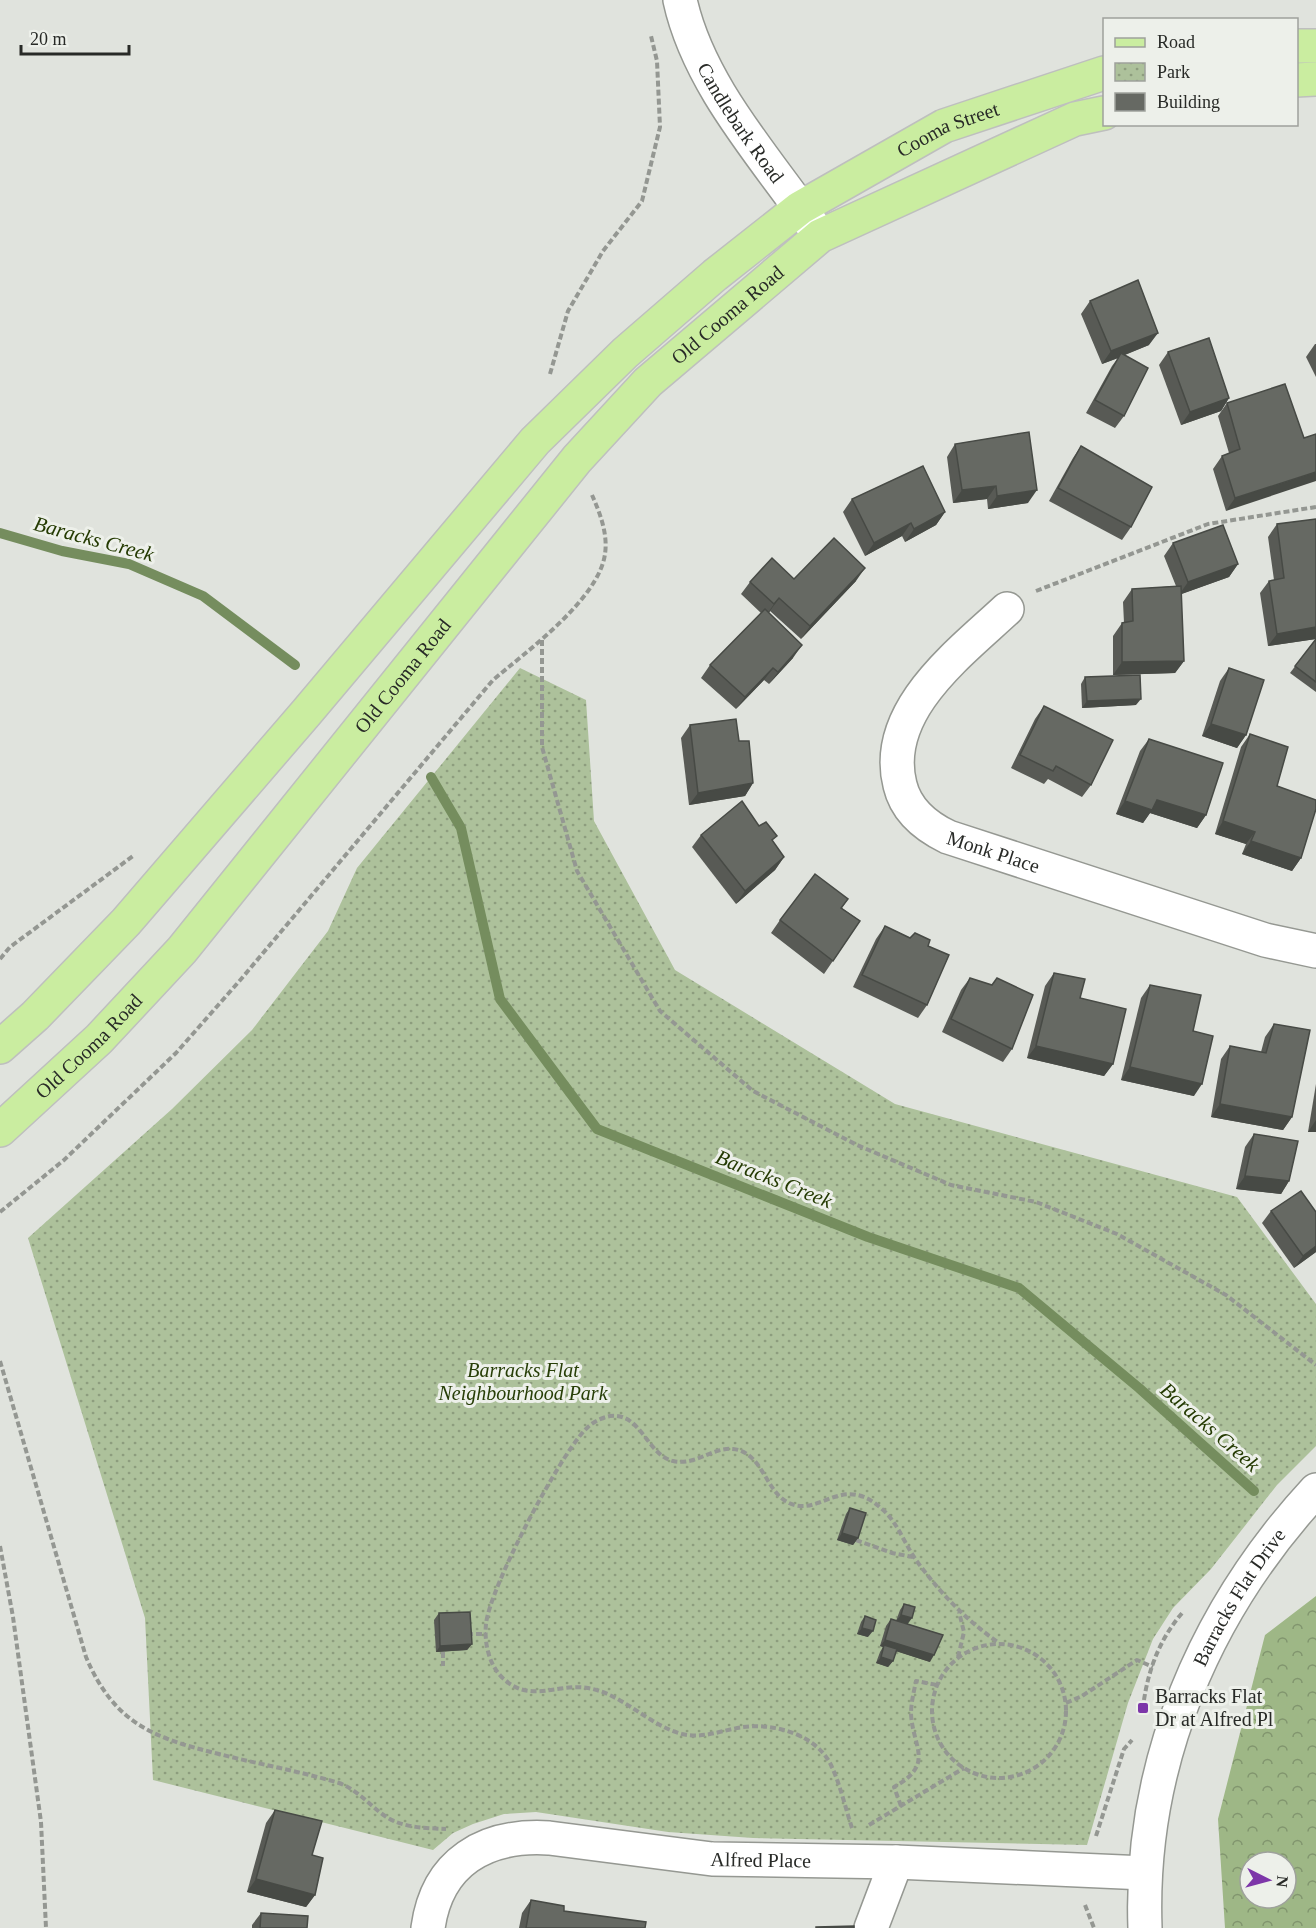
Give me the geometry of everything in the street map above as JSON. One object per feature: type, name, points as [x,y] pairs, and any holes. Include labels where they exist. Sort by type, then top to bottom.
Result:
[{"type":"main road","points":[[1298,45],[1316,46]]},
{"type":"main road","name":"Cooma Street","points":[[800,207],[944,126],[1103,73]]},
{"type":"main road","points":[[1298,80],[1316,79]]},
{"type":"main road","points":[[820,236],[1075,119],[1103,113]]},
{"type":"main road","name":"Old Cooma Road","points":[[0,1047],[35,1016],[126,922],[306,714],[342,668],[535,441],[625,353],[715,275],[800,207]]},
{"type":"main road","name":"Old Cooma Road","points":[[0,1130],[99,1039],[182,950],[578,459],[648,382],[820,236]]},
{"type":"street","name":"Candlebark Road","points":[[680,0],[704,66],[715,87],[820,236]]},
{"type":"street","name":"Monk Place","points":[[1007,609],[940,674],[924,692],[909,718],[900,743],[897,769],[901,790],[914,813],[930,827],[948,837],[1265,940],[1316,951]]},
{"type":"street","name":"Barracks Flat Drive","points":[[1144,1928],[1145,1873],[1158,1778],[1172,1729],[1190,1682],[1234,1595],[1272,1540],[1316,1490]]},
{"type":"street","name":"Alfred Place","points":[[428,1928],[439,1889],[453,1868],[480,1849],[511,1838],[549,1838],[712,1859],[853,1848],[896,1862],[1145,1873]]},
{"type":"street","points":[[872,1928],[896,1862]]},
{"type":"path","points":[[546,379],[553,370],[568,310],[603,251],[642,201],[660,127],[657,61],[650,30]]},
{"type":"path","points":[[0,1212],[64,1160],[176,1053],[249,971],[441,745],[493,680],[542,640],[595,580],[605,555],[600,514],[578,459]]},
{"type":"path","points":[[1007,609],[1044,586],[1208,524],[1316,507]]},
{"type":"path","points":[[542,640],[542,747],[577,871],[660,1011],[753,1090],[857,1145],[951,1185],[1036,1202],[1117,1234],[1226,1295],[1316,1365]]},
{"type":"path","points":[[0,1361],[86,1657],[94,1676],[114,1704],[145,1730],[173,1743],[339,1782],[348,1786],[386,1817],[427,1828],[449,1829]]},
{"type":"path","points":[[964,1768],[902,1806],[853,1848],[828,1760],[798,1734],[760,1726],[693,1736],[668,1729],[623,1703],[592,1689],[569,1687],[539,1692],[517,1689],[496,1672],[488,1650],[486,1634],[488,1613],[495,1589],[552,1482],[585,1430],[607,1417],[615,1416],[632,1422],[656,1451],[669,1460],[691,1462],[732,1449],[746,1453],[753,1459],[781,1498],[795,1505],[811,1505],[835,1495],[864,1497],[892,1519],[914,1557],[958,1610],[999,1643]]},
{"type":"path","points":[[856,1540],[892,1553],[914,1557]]},
{"type":"path","points":[[0,1546],[13,1617],[41,1822],[46,1928]]},
{"type":"path","points":[[958,1610],[964,1632],[958,1658]]},
{"type":"path","points":[[467,1634],[486,1634]]},
{"type":"path","points":[[999,1643],[1021,1647],[1040,1657],[1055,1672],[1066,1703],[1067,1715],[1061,1737],[1040,1765],[1008,1778],[985,1777],[964,1768],[946,1752],[935,1732],[932,1708],[937,1685],[958,1658],[977,1647],[999,1643]]},
{"type":"path","points":[[443,1652],[444,1666]]},
{"type":"path","points":[[1066,1703],[1082,1696],[1137,1660],[1190,1682]]},
{"type":"path","points":[[902,1806],[894,1787],[915,1771],[920,1758],[911,1711],[916,1681],[937,1685]]},
{"type":"green space","name":"Barracks Flat Neighbourhood Park","points":[[520,668],[586,700],[594,821],[675,970],[895,1104],[1237,1197],[1316,1304],[1316,1446],[1277,1485],[1211,1569],[1173,1608],[1153,1639],[1128,1703],[1087,1845],[753,1838],[668,1832],[536,1812],[504,1814],[473,1824],[453,1833],[433,1850],[153,1780],[145,1618],[28,1238],[172,1109],[252,1030],[328,931],[357,868]]},
{"type":"green space","points":[[1316,1596],[1316,1928],[1225,1928],[1218,1819],[1265,1635]]},
{"type":"building","points":[[1138,280],[1158,333],[1111,351],[1090,301]]},
{"type":"building","points":[[1209,338],[1229,398],[1190,412],[1168,352]]},
{"type":"building","points":[[1121,353],[1148,368],[1124,416],[1095,400]]},
{"type":"building","points":[[1285,384],[1304,438],[1316,434],[1316,472],[1235,498],[1222,456],[1240,449],[1227,403]]},
{"type":"building","points":[[1029,432],[1037,490],[997,496],[996,486],[962,490],[955,444]]},
{"type":"building","points":[[1081,446],[1152,487],[1131,527],[1058,488]]},
{"type":"building","points":[[923,466],[945,512],[914,529],[911,523],[874,543],[852,499]]},
{"type":"building","points":[[1316,519],[1316,627],[1277,634],[1269,581],[1284,578],[1277,524]]},
{"type":"building","points":[[1223,525],[1238,564],[1188,582],[1173,543]]},
{"type":"building","points":[[834,538],[865,568],[810,626],[779,598],[774,604],[750,582],[772,558],[794,579]]},
{"type":"building","points":[[1181,586],[1184,661],[1122,662],[1122,623],[1133,621],[1132,589]]},
{"type":"building","points":[[765,609],[802,645],[778,672],[773,668],[745,697],[710,665]]},
{"type":"building","points":[[1316,639],[1316,682],[1295,666]]},
{"type":"building","points":[[1229,668],[1264,680],[1246,735],[1211,724]]},
{"type":"building","points":[[1140,675],[1141,699],[1087,701],[1085,677]]},
{"type":"building","points":[[1044,706],[1113,740],[1091,785],[1056,766],[1053,771],[1020,755]]},
{"type":"building","points":[[736,719],[739,741],[749,741],[753,783],[698,793],[690,725]]},
{"type":"building","points":[[1250,734],[1288,747],[1277,786],[1316,800],[1316,809],[1301,858],[1251,841],[1255,832],[1223,821]]},
{"type":"building","points":[[1149,739],[1223,763],[1206,815],[1157,800],[1152,810],[1125,801]]},
{"type":"building","points":[[742,801],[759,826],[766,822],[777,836],[772,840],[784,857],[745,891],[701,835]]},
{"type":"building","points":[[815,874],[848,899],[841,908],[860,921],[833,961],[780,920]]},
{"type":"building","points":[[885,926],[910,938],[915,933],[930,940],[928,946],[949,955],[927,1005],[862,975]]},
{"type":"building","points":[[1054,973],[1085,979],[1080,998],[1126,1009],[1113,1064],[1036,1046]]},
{"type":"building","points":[[970,978],[992,985],[997,978],[1033,995],[1012,1049],[951,1019]]},
{"type":"building","points":[[1150,985],[1201,995],[1193,1031],[1213,1036],[1202,1084],[1130,1067]]},
{"type":"building","points":[[1274,1024],[1310,1030],[1292,1117],[1220,1104],[1230,1046],[1266,1053]]},
{"type":"building","points":[[1254,1134],[1298,1141],[1289,1181],[1245,1176]]},
{"type":"building","points":[[1301,1191],[1316,1212],[1316,1246],[1303,1256],[1271,1211]]},
{"type":"building","points":[[850,1508],[866,1513],[858,1538],[842,1533]]},
{"type":"building","points":[[904,1604],[915,1607],[912,1618],[901,1615]]},
{"type":"building","points":[[470,1612],[472,1644],[440,1646],[439,1613]]},
{"type":"building","points":[[865,1616],[876,1620],[873,1631],[862,1628]]},
{"type":"building","points":[[891,1619],[943,1635],[934,1655],[885,1640]]},
{"type":"building","points":[[884,1645],[897,1649],[893,1661],[881,1657]]},
{"type":"building","points":[[275,1810],[322,1821],[312,1855],[323,1858],[315,1895],[256,1879]]},
{"type":"building","points":[[531,1900],[564,1906],[564,1911],[646,1922],[645,1928],[526,1928]]},
{"type":"building","points":[[261,1913],[308,1916],[307,1928],[260,1928]]},
{"type":"building","points":[[854,1926],[854,1928],[816,1928],[816,1927]]},
{"type":"waterway","name":"Baracks Creek","points":[[0,533],[62,551],[129,564],[203,596],[295,665]]},
{"type":"waterway","name":"Baracks Creek","points":[[431,777],[461,828],[500,999],[597,1129],[868,1237],[1019,1288],[1139,1388],[1254,1491]]},
{"type":"place","name":"Barracks Flat Dr at Alfred Pl","points":[[1143,1708]]}]
